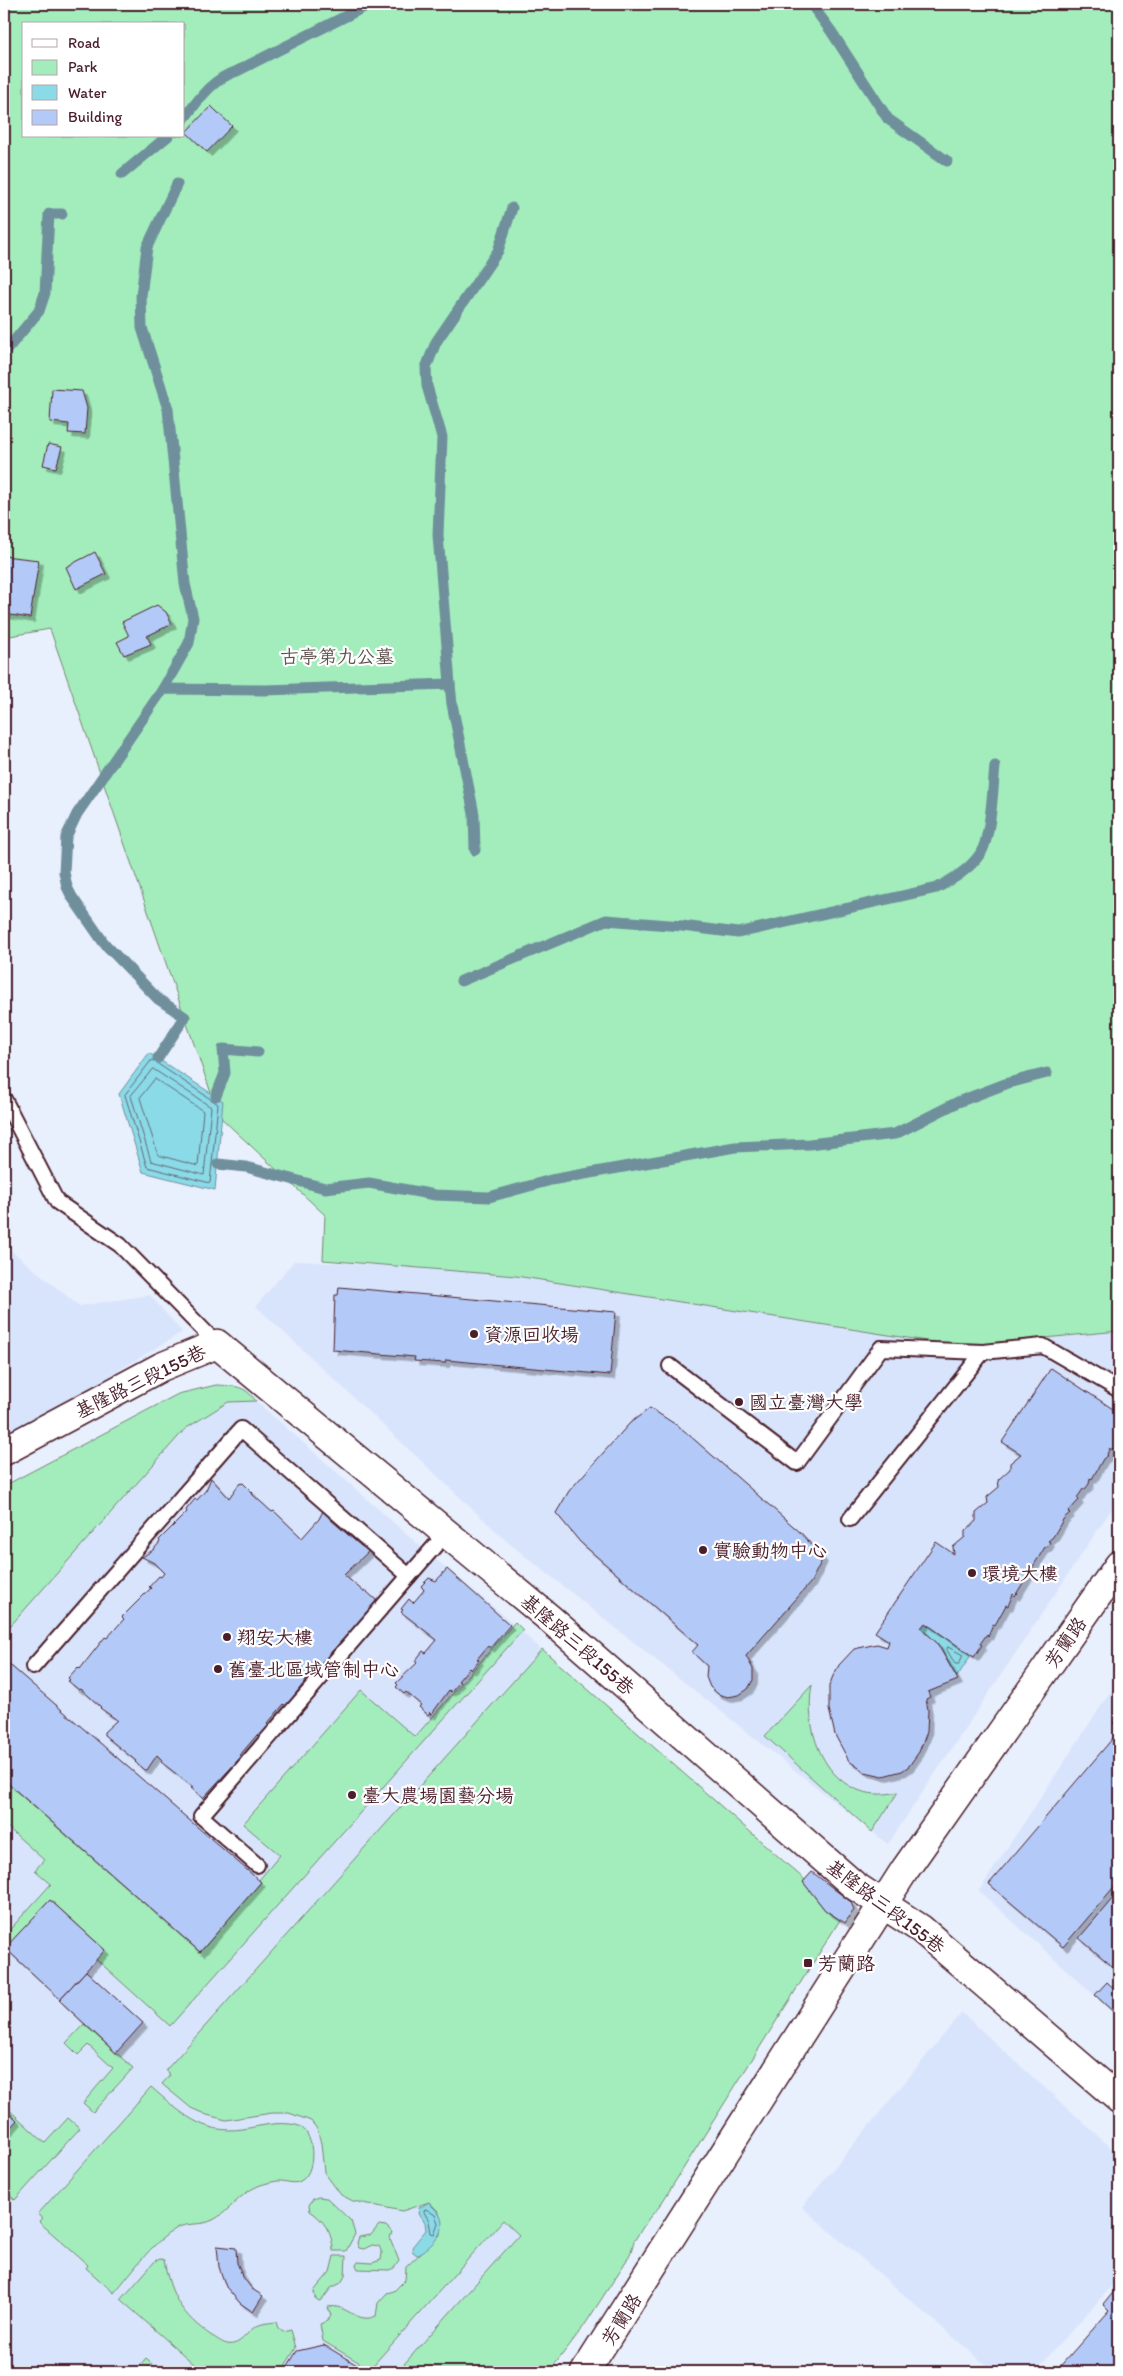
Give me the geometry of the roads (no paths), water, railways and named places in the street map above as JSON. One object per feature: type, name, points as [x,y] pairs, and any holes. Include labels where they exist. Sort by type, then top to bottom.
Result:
[{"type":"street","name":"基隆路三段155巷","points":[[4,1451],[161,1367],[217,1344],[447,1532],[855,1886],[922,1929],[1119,2099]]},
{"type":"street","name":"芳蘭路","points":[[585,2372],[882,1903],[1119,1565]]},
{"type":"lane","points":[[4,1099],[56,1202],[120,1245],[217,1344]]},
{"type":"lane","points":[[670,1366],[797,1463],[880,1348],[983,1352],[1043,1346],[1119,1390]]},
{"type":"lane","points":[[850,1519],[983,1352]]},
{"type":"lane","points":[[33,1667],[241,1429],[409,1576]]},
{"type":"lane","points":[[257,1865],[201,1816],[447,1532]]},
{"type":"water","points":[[149,1053],[223,1101],[215,1190],[143,1172],[119,1094]]},
{"type":"water","points":[[925,1623],[971,1655],[957,1677],[937,1643],[921,1628]]},
{"type":"water","points":[[429,2202],[438,2212],[442,2220],[442,2226],[433,2243],[417,2255],[413,2252],[412,2247],[426,2230],[425,2222],[418,2214],[419,2208]]},
{"type":"waterway","points":[[185,118],[207,90],[220,79],[362,8],[380,4]]},
{"type":"waterway","points":[[811,4],[831,31],[888,119],[947,161]]},
{"type":"waterway","points":[[122,174],[166,138]]},
{"type":"waterway","points":[[163,689],[189,643],[193,618],[185,584],[168,409],[142,328],[141,296],[147,247],[177,184]]},
{"type":"waterway","points":[[158,1058],[185,1017],[158,999],[104,943],[72,897],[67,887],[64,872],[66,837],[77,814],[163,689],[265,690],[450,684],[438,535],[442,437],[427,386],[426,368],[436,342],[498,251],[512,208]]},
{"type":"waterway","points":[[4,353],[39,311],[45,293],[49,214],[62,214]]},
{"type":"waterway","points":[[450,684],[452,704],[474,814],[475,850]]},
{"type":"waterway","points":[[461,981],[606,920],[738,933],[937,888],[966,869],[976,860],[984,847],[989,825],[995,766]]},
{"type":"waterway","points":[[216,1096],[225,1073],[223,1049],[258,1052]]},
{"type":"waterway","points":[[218,1164],[246,1167],[325,1188],[369,1183],[435,1195],[489,1197],[551,1180],[735,1147],[809,1144],[895,1134],[958,1102],[1008,1083],[1047,1073]]},
{"type":"place","name":"資源回收場","points":[[474,1334]]},
{"type":"place","name":"國立臺灣大學","points":[[739,1402]]},
{"type":"place","name":"實驗動物中心","points":[[703,1550]]},
{"type":"place","name":"環境大樓","points":[[972,1573]]},
{"type":"place","name":"翔安大樓","points":[[227,1637]]},
{"type":"place","name":"舊臺北區域管制中心","points":[[218,1669]]},
{"type":"place","name":"臺大農場園藝分場","points":[[352,1795]]},
{"type":"place","name":"芳蘭路","points":[[808,1963]]},
{"type":"park label","name":"古亭第九公墓","points":[[337,656]]}]
